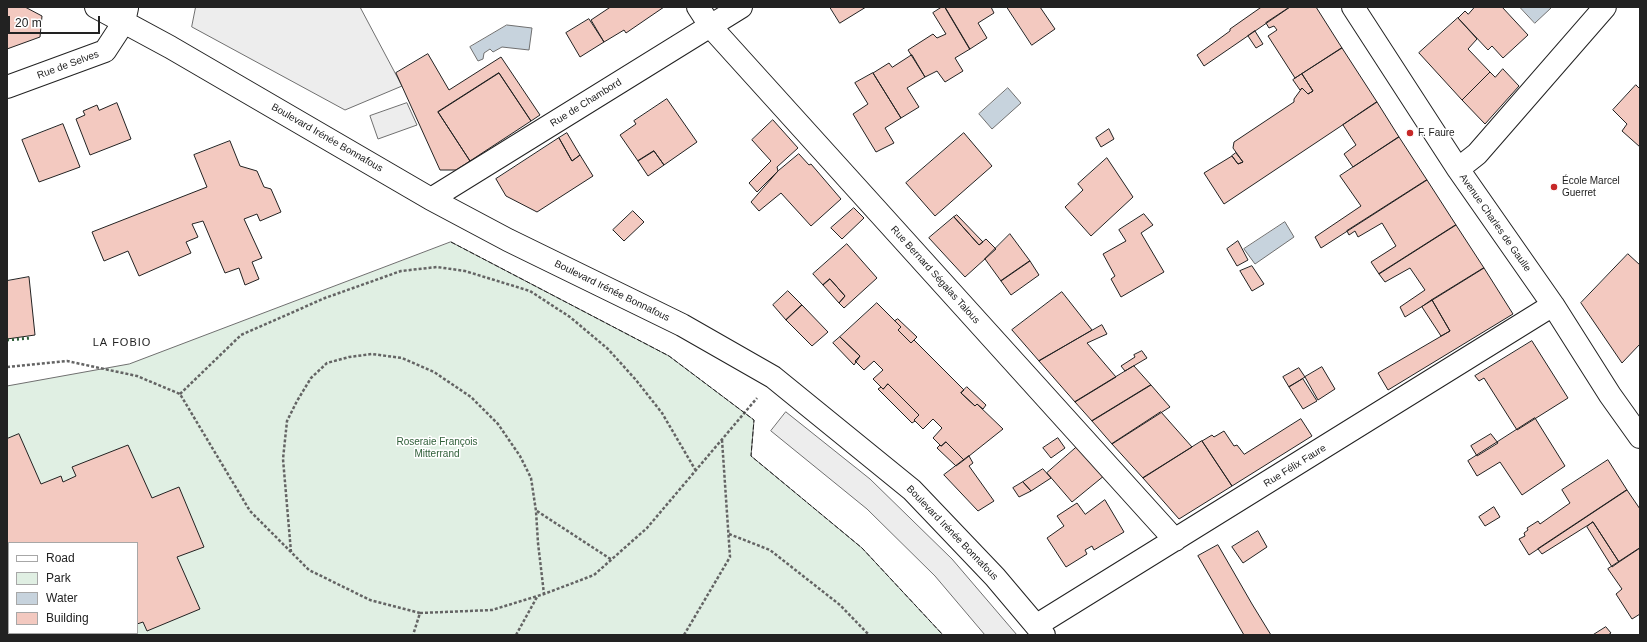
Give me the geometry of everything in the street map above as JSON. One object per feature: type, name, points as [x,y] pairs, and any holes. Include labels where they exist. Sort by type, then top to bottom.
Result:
[{"type":"street","name":"Boulevard Irénée Bonnafous","points":[[96,7],[126,14],[431,199],[508,240],[682,325],[773,377],[912,490],[995,577],[1040,630]]},
{"type":"street","name":"Rue Bernard Ségalas Talous","points":[[698,7],[710,27],[1174,540]]},
{"type":"street","name":"Rue de Chambord","points":[[431,199],[741,7]]},
{"type":"street","name":"Avenue Charles de Gaulle","points":[[1353,7],[1458,169],[1553,306],[1610,395],[1640,437]]},
{"type":"street","points":[[1458,169],[1477,154],[1605,7]]},
{"type":"street","name":"Rue de Selves","points":[[7,88],[105,51],[126,14]]},
{"type":"street","name":"Rue Félix Faure","points":[[1040,630],[1174,540],[1553,306]]},
{"type":"path","points":[[180,394],[241,335],[325,298],[401,271],[437,267],[466,271],[530,291],[570,317],[608,349],[636,380],[662,413],[696,471]]},
{"type":"path","points":[[291,552],[283,459],[287,421],[311,378],[327,363],[349,357],[372,354],[402,358],[434,372],[471,397],[498,424],[520,456],[531,478],[536,511],[544,594]]},
{"type":"path","points":[[7,367],[67,361],[137,376],[180,394],[250,511],[309,570],[370,600],[420,613],[492,610],[544,594],[594,575],[647,528],[722,440],[773,377]]},
{"type":"path","points":[[684,635],[730,556],[722,440]]},
{"type":"path","points":[[536,511],[612,560]]},
{"type":"path","points":[[729,534],[770,550],[840,605],[869,635]]},
{"type":"path","points":[[516,635],[537,596]]},
{"type":"path","points":[[413,635],[420,613]]},
{"type":"green space","name":"Roseraie François Mitterrand","points":[[451,242],[669,356],[754,420],[751,456],[862,548],[943,635],[7,635],[7,386],[129,364]]},
{"type":"shaded area","points":[[196,7],[360,7],[402,86],[345,110],[192,27]]},
{"type":"shaded area","points":[[407,103],[417,125],[378,139],[370,116]]},
{"type":"shaded area","points":[[786,412],[870,479],[952,559],[1017,635],[985,635],[935,576],[867,509],[771,431]]},
{"type":"water","points":[[1520,7],[1550,7],[1551,8],[1535,23]]},
{"type":"water","points":[[507,25],[532,28],[529,50],[502,47],[493,52],[490,49],[484,53],[483,59],[478,61],[470,47]]},
{"type":"water","points":[[1008,88],[1021,103],[992,129],[979,114]]},
{"type":"water","points":[[1285,222],[1294,237],[1255,264],[1244,249]]},
{"type":"building","points":[[7,7],[25,7],[42,16],[40,37],[7,49]]},
{"type":"building","points":[[608,7],[664,7],[626,33],[624,30],[604,42],[591,20],[609,8]]},
{"type":"building","points":[[830,7],[866,7],[840,23]]},
{"type":"building","points":[[942,7],[945,7],[970,49],[955,58],[963,71],[945,82],[937,71],[925,77],[908,50],[933,34],[937,38],[946,34],[933,13]]},
{"type":"building","points":[[945,7],[991,7],[994,13],[978,23],[987,38],[970,49]]},
{"type":"building","points":[[1007,7],[1040,7],[1055,29],[1032,45]]},
{"type":"building","points":[[1259,7],[1290,7],[1204,66],[1197,55],[1260,8]]},
{"type":"building","points":[[1290,7],[1316,7],[1342,48],[1295,78],[1268,36],[1277,30],[1274,26],[1269,28],[1266,23]]},
{"type":"building","points":[[1475,7],[1502,7],[1528,35],[1503,58],[1492,46],[1488,50],[1458,18],[1465,11],[1468,14]]},
{"type":"building","points":[[1458,18],[1477,39],[1468,49],[1490,72],[1462,100],[1419,53]]},
{"type":"building","points":[[589,19],[604,42],[580,57],[566,33]]},
{"type":"building","points":[[1255,31],[1263,44],[1256,48],[1248,36]]},
{"type":"building","points":[[1342,48],[1377,102],[1224,204],[1204,173],[1232,156],[1238,164],[1243,162],[1233,148],[1234,142],[1294,102],[1294,99],[1302,88],[1308,94],[1313,91],[1302,74]]},
{"type":"building","points":[[428,54],[449,90],[501,57],[540,115],[531,121],[499,73],[438,112],[470,161],[456,170],[440,170],[396,73]]},
{"type":"building","points":[[912,55],[925,77],[907,88],[919,107],[901,118],[873,73],[889,63],[892,67]]},
{"type":"building","points":[[1503,69],[1519,86],[1485,124],[1462,100],[1490,72],[1495,77]]},
{"type":"building","points":[[499,73],[531,121],[470,161],[438,112]]},
{"type":"building","points":[[873,73],[901,118],[885,128],[894,143],[876,152],[853,114],[868,104],[855,83]]},
{"type":"building","points":[[1302,74],[1313,91],[1308,94],[1302,88],[1300,90],[1293,80]]},
{"type":"building","points":[[1636,85],[1640,89],[1640,147],[1622,131],[1627,124],[1613,110]]},
{"type":"building","points":[[667,99],[697,142],[664,165],[654,151],[638,161],[620,135],[636,124],[634,121]]},
{"type":"building","points":[[1377,102],[1399,137],[1353,167],[1344,154],[1356,145],[1343,125]]},
{"type":"building","points":[[117,103],[131,139],[90,155],[76,119],[85,115],[83,111],[97,105],[99,110]]},
{"type":"building","points":[[773,120],[798,148],[777,167],[778,171],[757,192],[749,183],[771,161],[752,140]]},
{"type":"building","points":[[63,124],[80,167],[39,182],[22,140]]},
{"type":"building","points":[[1109,129],[1114,139],[1101,147],[1096,138]]},
{"type":"building","points":[[567,133],[580,155],[572,161],[559,138]]},
{"type":"building","points":[[964,133],[992,166],[935,216],[906,183]]},
{"type":"building","points":[[1399,137],[1427,180],[1321,248],[1315,237],[1361,206],[1340,176]]},
{"type":"building","points":[[559,138],[572,161],[580,155],[593,176],[537,212],[506,196],[496,179]]},
{"type":"building","points":[[230,141],[240,166],[257,171],[264,187],[271,189],[281,212],[260,221],[257,214],[244,219],[262,258],[252,262],[259,279],[245,285],[239,268],[225,273],[203,221],[192,224],[198,237],[186,242],[191,253],[139,276],[128,251],[104,261],[92,232],[207,187],[194,155]]},
{"type":"building","points":[[654,151],[664,165],[648,176],[638,161]]},
{"type":"building","points":[[1236,153],[1243,162],[1238,164],[1232,156]]},
{"type":"building","points":[[799,154],[809,165],[811,164],[841,199],[811,226],[781,193],[759,211],[751,202],[778,171]]},
{"type":"building","points":[[1107,158],[1133,197],[1091,236],[1065,207],[1083,190],[1078,184]]},
{"type":"building","points":[[1427,180],[1456,225],[1379,274],[1371,262],[1396,246],[1382,223],[1358,237],[1355,231],[1349,235],[1347,231]]},
{"type":"building","points":[[854,208],[864,218],[842,239],[831,228]]},
{"type":"building","points":[[633,211],[644,222],[624,241],[613,230]]},
{"type":"building","points":[[1144,214],[1153,225],[1141,233],[1164,272],[1121,297],[1111,279],[1115,276],[1103,254],[1126,241],[1119,230]]},
{"type":"building","points":[[957,215],[983,242],[979,245],[954,217]]},
{"type":"building","points":[[954,217],[979,245],[986,239],[996,249],[965,277],[929,238]]},
{"type":"building","points":[[1456,225],[1484,268],[1405,317],[1400,307],[1425,290],[1410,268],[1385,282],[1379,274]]},
{"type":"building","points":[[1010,234],[1030,261],[1001,281],[985,259]]},
{"type":"building","points":[[1238,241],[1248,260],[1237,266],[1227,249]]},
{"type":"building","points":[[847,244],[877,278],[844,308],[839,303],[845,296],[830,279],[823,285],[813,274]]},
{"type":"building","points":[[1628,254],[1640,265],[1640,344],[1622,363],[1581,303]]},
{"type":"building","points":[[1030,261],[1039,275],[1011,295],[1001,281]]},
{"type":"building","points":[[1252,266],[1264,284],[1252,291],[1240,271]]},
{"type":"building","points":[[1484,268],[1513,314],[1388,390],[1378,373],[1450,331],[1432,300]]},
{"type":"building","points":[[29,277],[35,335],[7,339],[7,281]]},
{"type":"building","points":[[830,279],[845,296],[839,303],[823,285]]},
{"type":"building","points":[[788,291],[802,305],[786,320],[773,305]]},
{"type":"building","points":[[1062,292],[1092,330],[1039,361],[1012,330]]},
{"type":"building","points":[[1432,300],[1450,331],[1441,336],[1422,307]]},
{"type":"building","points":[[877,303],[901,327],[898,330],[911,343],[914,340],[964,390],[961,393],[975,406],[977,404],[1003,429],[964,460],[946,442],[941,446],[933,438],[942,428],[933,419],[923,429],[914,420],[919,415],[888,384],[883,389],[873,379],[883,370],[874,361],[864,370],[855,361],[860,356],[840,337]]},
{"type":"building","points":[[802,305],[828,332],[812,346],[786,320]]},
{"type":"building","points":[[898,319],[917,337],[911,343],[898,330],[901,327],[895,321]]},
{"type":"building","points":[[1102,325],[1107,334],[1087,343],[1116,377],[1075,402],[1039,361]]},
{"type":"building","points":[[840,337],[860,356],[854,365],[833,343]]},
{"type":"building","points":[[1532,341],[1568,398],[1517,430],[1484,378],[1479,381],[1475,376]]},
{"type":"building","points":[[1142,351],[1147,358],[1125,371],[1121,366],[1135,357],[1134,355]]},
{"type":"building","points":[[1134,366],[1151,385],[1092,421],[1075,402]]},
{"type":"building","points":[[1322,367],[1335,389],[1318,400],[1305,377]]},
{"type":"building","points":[[1299,368],[1305,377],[1289,387],[1283,377]]},
{"type":"building","points":[[1303,379],[1317,401],[1303,409],[1289,387]]},
{"type":"building","points":[[888,384],[919,415],[914,420],[915,421],[912,423],[878,389],[881,387],[883,389]]},
{"type":"building","points":[[1151,385],[1170,407],[1112,444],[1092,421]]},
{"type":"building","points":[[967,387],[986,405],[983,409],[977,404],[975,406],[961,393]]},
{"type":"building","points":[[1161,412],[1192,447],[1143,478],[1112,444]]},
{"type":"building","points":[[1535,418],[1565,466],[1522,495],[1500,462],[1477,476],[1468,461]]},
{"type":"building","points":[[1301,419],[1312,436],[1232,486],[1202,441],[1212,435],[1214,437],[1224,431],[1234,446],[1237,445],[1244,454]]},
{"type":"building","points":[[19,434],[41,484],[61,476],[63,482],[76,476],[72,467],[128,445],[152,498],[179,487],[204,547],[177,557],[200,609],[147,631],[143,622],[138,624],[138,542],[8,542],[7,592],[7,439]]},
{"type":"building","points":[[1491,434],[1498,443],[1477,456],[1471,446]]},
{"type":"building","points":[[1058,438],[1065,448],[1051,458],[1043,448]]},
{"type":"building","points":[[1202,441],[1232,486],[1179,519],[1143,478]]},
{"type":"building","points":[[946,442],[964,460],[956,466],[937,448]]},
{"type":"building","points":[[1078,446],[1105,475],[1072,502],[1047,473]]},
{"type":"building","points":[[969,456],[973,463],[969,466],[994,501],[978,511],[944,475]]},
{"type":"building","points":[[1608,460],[1627,490],[1529,555],[1519,539],[1525,536],[1524,533],[1528,530],[1527,528],[1538,521],[1540,524],[1570,503],[1562,490]]},
{"type":"building","points":[[1043,469],[1051,478],[1031,491],[1023,482]]},
{"type":"building","points":[[1023,482],[1031,491],[1019,497],[1013,488]]},
{"type":"building","points":[[1627,490],[1640,509],[1640,548],[1619,562],[1593,522],[1542,554],[1538,549]]},
{"type":"building","points":[[1105,500],[1124,532],[1094,550],[1092,546],[1085,550],[1087,554],[1066,567],[1047,538],[1064,526],[1057,516],[1077,503],[1085,514]]},
{"type":"building","points":[[1494,507],[1500,517],[1485,526],[1479,517]]},
{"type":"building","points":[[1593,522],[1619,562],[1612,567],[1587,527]]},
{"type":"building","points":[[1258,531],[1267,547],[1243,563],[1232,547]]},
{"type":"building","points":[[1218,545],[1271,635],[1244,635],[1198,556]]},
{"type":"building","points":[[1640,548],[1640,614],[1632,619],[1616,594],[1622,589],[1608,569]]},
{"type":"building","points":[[1606,627],[1611,633],[1608,635],[1593,635]]},
{"type":"building","points":[[48,634],[114,634],[112,635]]},
{"type":"hedge","points":[[7,340],[31,338]]},
{"type":"fence","points":[[451,242],[669,356],[754,420],[751,456],[862,548],[943,635]]},
{"type":"place","name":"F. Faure","points":[[1410,133]]},
{"type":"place","name":"École Marcel Guerret","points":[[1554,187]]},
{"type":"district","name":"LA FOBIO","points":[[122,343]]}]
